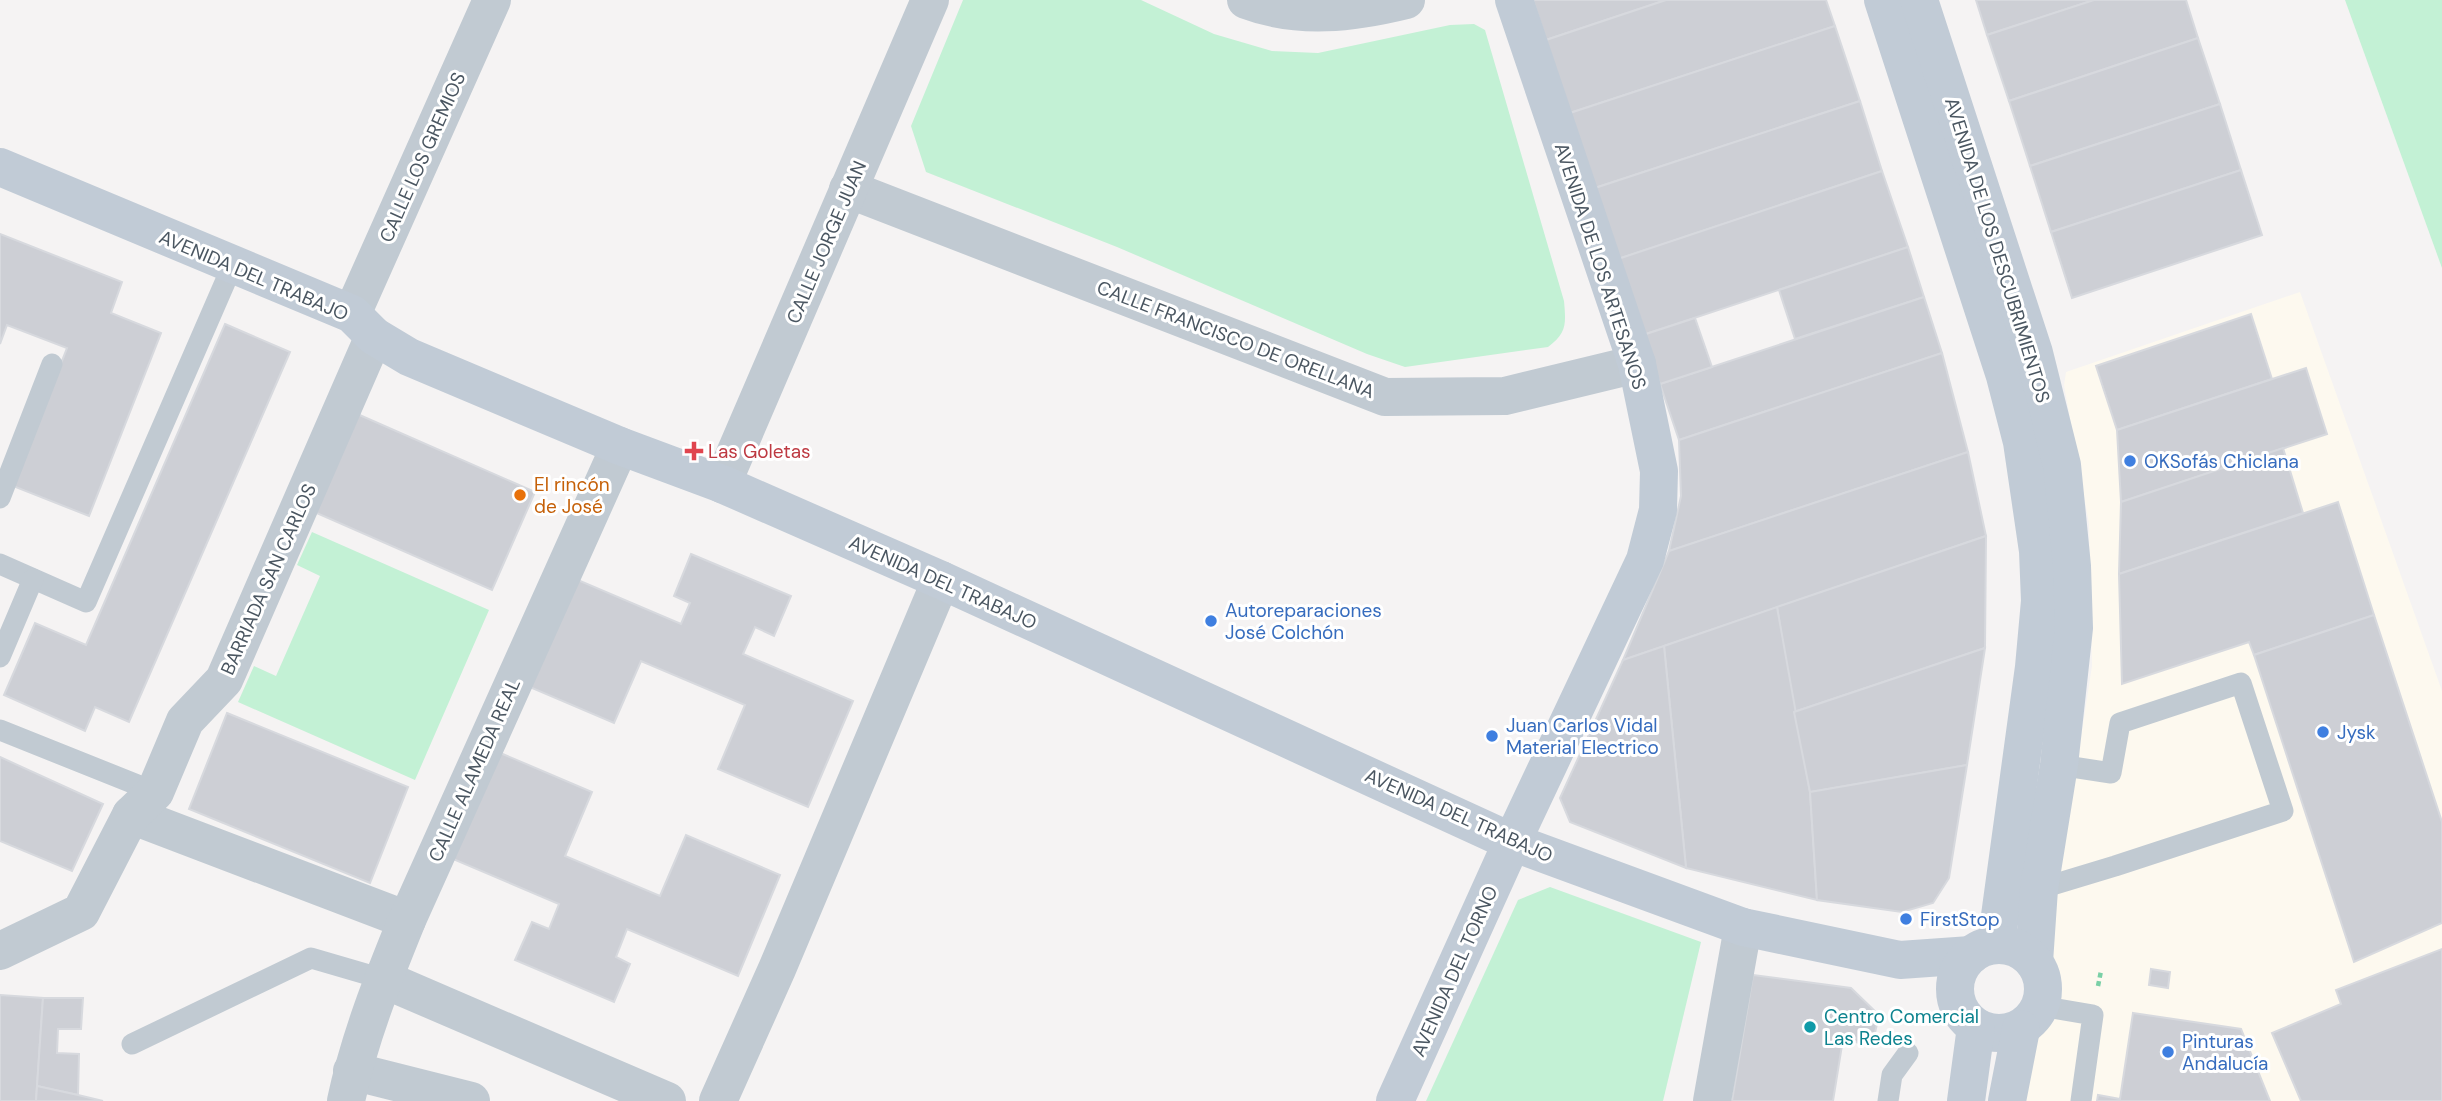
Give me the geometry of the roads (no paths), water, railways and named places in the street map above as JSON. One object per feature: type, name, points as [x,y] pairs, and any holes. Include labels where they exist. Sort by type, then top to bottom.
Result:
[{"type":"street","name":"CALLE LOS GREMIOS","points":[[363,325],[492,0]]},
{"type":"street","name":"CALLE JORGE JUAN","points":[[722,484],[930,0]]},
{"type":"street","points":[[1246,0],[1322,14],[1378,7],[1406,0]]},
{"type":"street","name":"AVENIDA DE LOS ARTESANOS","points":[[1512,842],[1645,560],[1658,510],[1659,471],[1636,364],[1514,0]]},
{"type":"street","name":"AVENIDA DE LOS DESCUBRIMIENTOS","points":[[1883,0],[2005,376],[2022,442],[2038,551],[2040,601],[2034,667],[1983,950]]},
{"type":"street","name":"AVENIDA DE LOS DESCUBRIMIENTOS","points":[[1919,0],[2034,353],[2062,466],[2072,566],[2074,628],[2059,765],[2039,889],[2034,962]]},
{"type":"street","name":"AVENIDA DEL TRABAJO","points":[[0,167],[233,264],[363,325],[409,357],[620,446],[722,484],[941,580],[1512,842],[1743,927],[1900,960]]},
{"type":"street","name":"CALLE FRANCISCO DE ORELLANA","points":[[848,189],[1385,397],[1505,396],[1636,364]]},
{"type":"street","name":"BARRIADA SAN CARLOS","points":[[0,951],[80,912],[143,803],[185,721],[224,680],[363,325]]},
{"type":"street","name":"CALLE ALAMEDA REAL","points":[[349,1086],[383,979],[407,920],[620,446]]},
{"type":"street","points":[[718,1101],[941,580]]},
{"type":"street","points":[[143,803],[407,920]]},
{"type":"street","name":"AVENIDA DEL TORNO","points":[[1395,1101],[1512,842]]},
{"type":"street","points":[[1712,1101],[1743,927]]},
{"type":"street","points":[[1900,960],[2010,946],[2034,962],[2041,975],[2043,991],[2030,1017],[2007,1101]]},
{"type":"street","points":[[1966,1101],[1967,1016],[1955,992],[1956,978],[1962,966],[1983,950]]},
{"type":"street","points":[[1900,960],[1990,1033],[2006,1033],[2030,1017]]},
{"type":"street","points":[[383,979],[667,1101]]},
{"type":"street","points":[[349,1086],[471,1101]]},
{"type":"lane","points":[[0,564],[86,602],[233,264]]},
{"type":"lane","points":[[0,498],[52,365]]},
{"type":"lane","points":[[0,657],[33,579]]},
{"type":"lane","points":[[2039,889],[2283,811],[2241,683],[2120,723],[2112,773],[2059,765]]},
{"type":"lane","points":[[0,730],[143,803]]},
{"type":"lane","points":[[132,1044],[311,958],[383,979]]},
{"type":"lane","points":[[2030,1017],[2094,1015],[2081,1101]]},
{"type":"lane","points":[[1888,1101],[1892,1074],[1908,1053]]},
{"type":"place","name":"Las Goletas","points":[[694,451]]},
{"type":"place","name":"OKSofás Chiclana","points":[[2130,461]]},
{"type":"place","name":"El rincón de José","points":[[520,495]]},
{"type":"place","name":"Autoreparaciones José Colchón","points":[[1211,621]]},
{"type":"place","name":"Jysk","points":[[2323,732]]},
{"type":"place","name":"Juan Carlos Vidal Material Electrico","points":[[1492,736]]},
{"type":"place","name":"FirstStop","points":[[1906,919]]},
{"type":"place","name":"Centro Comercial Las Redes","points":[[1810,1027]]},
{"type":"place","name":"Pinturas Andalucía","points":[[2168,1052]]}]
